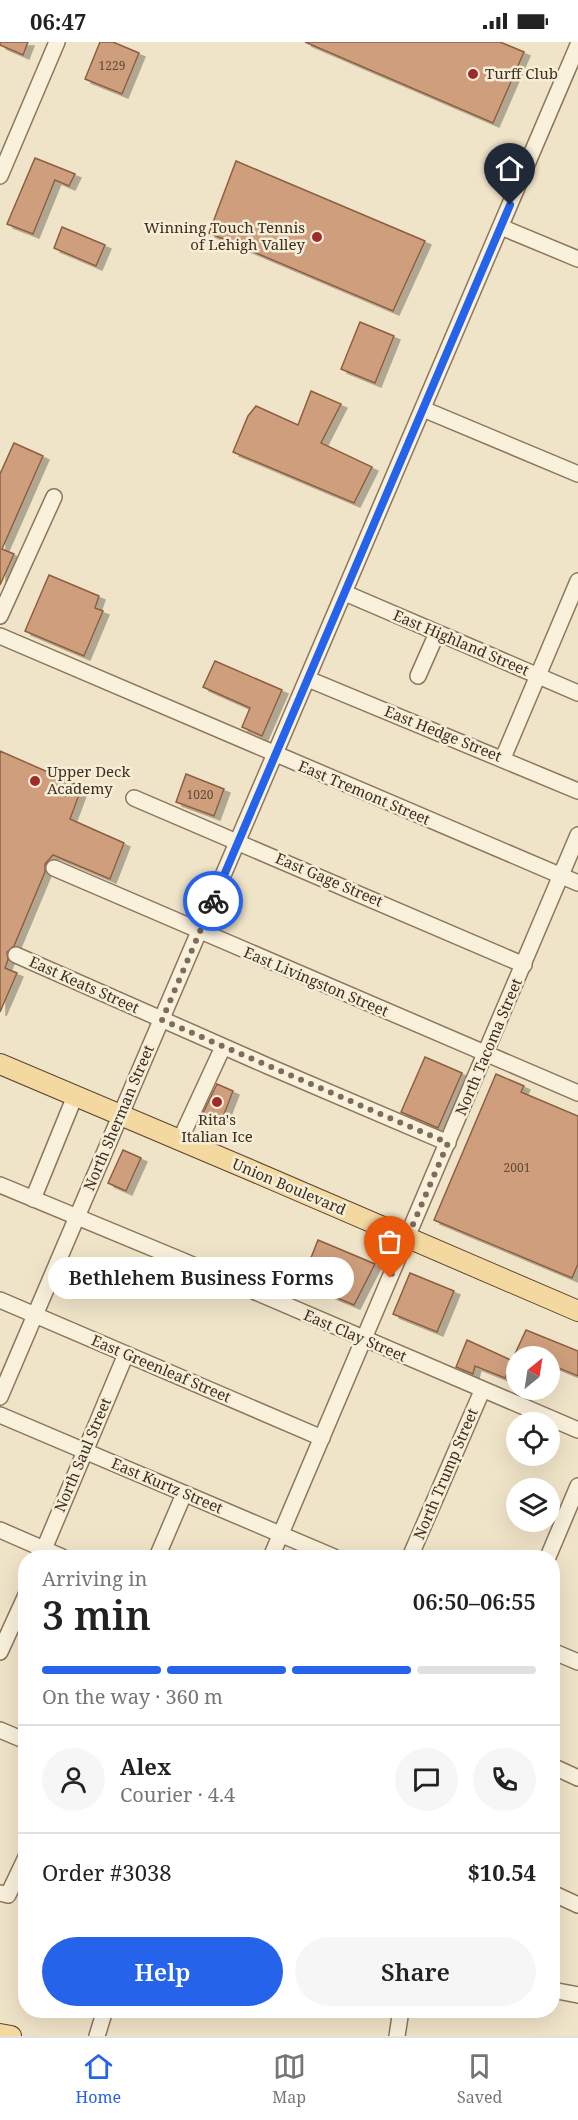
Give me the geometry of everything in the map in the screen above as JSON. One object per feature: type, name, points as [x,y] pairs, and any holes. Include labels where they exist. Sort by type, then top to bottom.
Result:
[{"type":"main road","name":"Union Boulevard","points":[[0,1064],[578,1311]]},
{"type":"main road","points":[[0,2034],[11,2036]]},
{"type":"street","points":[[0,176],[57,42]]},
{"type":"street","name":"North Sherman Street","points":[[0,1397],[578,45]]},
{"type":"street","points":[[501,226],[578,259]]},
{"type":"street","points":[[423,409],[578,474]]},
{"type":"street","points":[[0,616],[54,497]]},
{"type":"street","points":[[503,758],[578,581]]},
{"type":"street","name":"East Highland Street","points":[[345,593],[578,693]]},
{"type":"street","points":[[418,676],[437,633]]},
{"type":"street","name":"East Tremont Street","points":[[0,636],[578,883]]},
{"type":"street","name":"East Hedge Street","points":[[308,679],[578,791]]},
{"type":"street","name":"East Gage Street","points":[[134,798],[524,965]]},
{"type":"street","name":"North Tacoma Street","points":[[274,1550],[578,835]]},
{"type":"street","name":"East Livingston Street","points":[[54,868],[578,1093]]},
{"type":"street","name":"East Keats Street","points":[[16,956],[448,1143]]},
{"type":"street","points":[[180,1140],[224,1047]]},
{"type":"street","points":[[33,1198],[75,1096]]},
{"type":"street","name":"East Clay Street","points":[[0,1185],[578,1430]]},
{"type":"street","name":"East Greenleaf Street","points":[[0,1300],[322,1437]]},
{"type":"street","name":"North Saul Street","points":[[44,1550],[126,1354]]},
{"type":"street","name":"North Trump Street","points":[[413,1550],[482,1391]]},
{"type":"street","name":"East Kurtz Street","points":[[0,1416],[318,1550]]},
{"type":"street","points":[[552,1550],[573,1510],[578,1486]]},
{"type":"street","points":[[160,1550],[184,1494]]},
{"type":"street","points":[[0,1530],[37,1550]]},
{"type":"street","points":[[0,1652],[18,1613]]},
{"type":"street","points":[[560,1654],[578,1662]]},
{"type":"street","points":[[0,1730],[18,1738]]},
{"type":"street","points":[[560,1770],[578,1778]]},
{"type":"street","points":[[4,1894],[18,1870]]},
{"type":"street","points":[[560,1897],[578,1905]]},
{"type":"street","points":[[560,1992],[578,1995]]},
{"type":"street","points":[[97,2036],[103,2018]]},
{"type":"street","points":[[397,2036],[400,2018]]},
{"type":"building","points":[[0,42],[28,42],[23,55],[0,45]]},
{"type":"building","points":[[100,42],[113,42],[139,53],[122,94],[85,79]]},
{"type":"building","points":[[305,42],[500,42],[524,52],[493,123]]},
{"type":"building","points":[[35,158],[75,174],[69,186],[55,180],[33,234],[7,224]]},
{"type":"building","name":"Winning Touch Tennis of Lehigh Valley","points":[[236,161],[425,241],[393,311],[209,233]]},
{"type":"building","points":[[62,227],[105,245],[96,266],[54,248]]},
{"type":"building","points":[[360,322],[394,336],[375,383],[341,369]]},
{"type":"building","points":[[311,391],[341,404],[321,443],[372,467],[354,503],[233,452],[248,416],[256,406],[298,425]]},
{"type":"building","points":[[14,443],[43,456],[2,549],[14,554],[0,585],[0,474]]},
{"type":"building","points":[[49,575],[99,596],[95,608],[103,611],[84,656],[25,631]]},
{"type":"building","points":[[215,661],[282,690],[262,736],[242,727],[250,708],[203,687]]},
{"type":"building","points":[[0,751],[82,787],[70,819],[124,843],[110,879],[53,855],[45,864],[45,872],[14,946],[7,952],[8,960],[5,968],[17,973],[0,1012]]},
{"type":"building","points":[[186,774],[224,789],[214,816],[176,802]]},
{"type":"building","points":[[425,1057],[462,1073],[438,1128],[401,1112]]},
{"type":"building","points":[[496,1074],[524,1086],[521,1092],[578,1116],[578,1264],[572,1278],[434,1220]]},
{"type":"building","name":"Rita's Italian Ice","points":[[217,1084],[233,1091],[221,1122],[202,1115]]},
{"type":"building","points":[[123,1150],[141,1158],[126,1191],[108,1183]]},
{"type":"building","points":[[318,1240],[375,1264],[354,1305],[301,1283]]},
{"type":"building","points":[[410,1273],[454,1291],[437,1332],[393,1314]]},
{"type":"building","points":[[526,1330],[578,1351],[578,1376],[560,1369],[560,1346],[519,1346]]},
{"type":"building","points":[[467,1340],[506,1358],[505,1378],[475,1366],[473,1374],[456,1367]]},
{"type":"way so far","points":[[213,901],[186,959],[162,1020],[448,1143],[390,1278]]},
{"type":"place","name":"Turff Club","points":[[473,74]]},
{"type":"place","name":"Winning Touch Tennis of Lehigh Valley","points":[[317,237]]},
{"type":"place","name":"Upper Deck Academy","points":[[35,781]]},
{"type":"place","name":"Rita's Italian Ice","points":[[217,1102]]},
{"type":"place","name":"Bethlehem Business Forms","points":[[390,1278]]},
{"type":"route","points":[[213,901],[510,205]]}]
